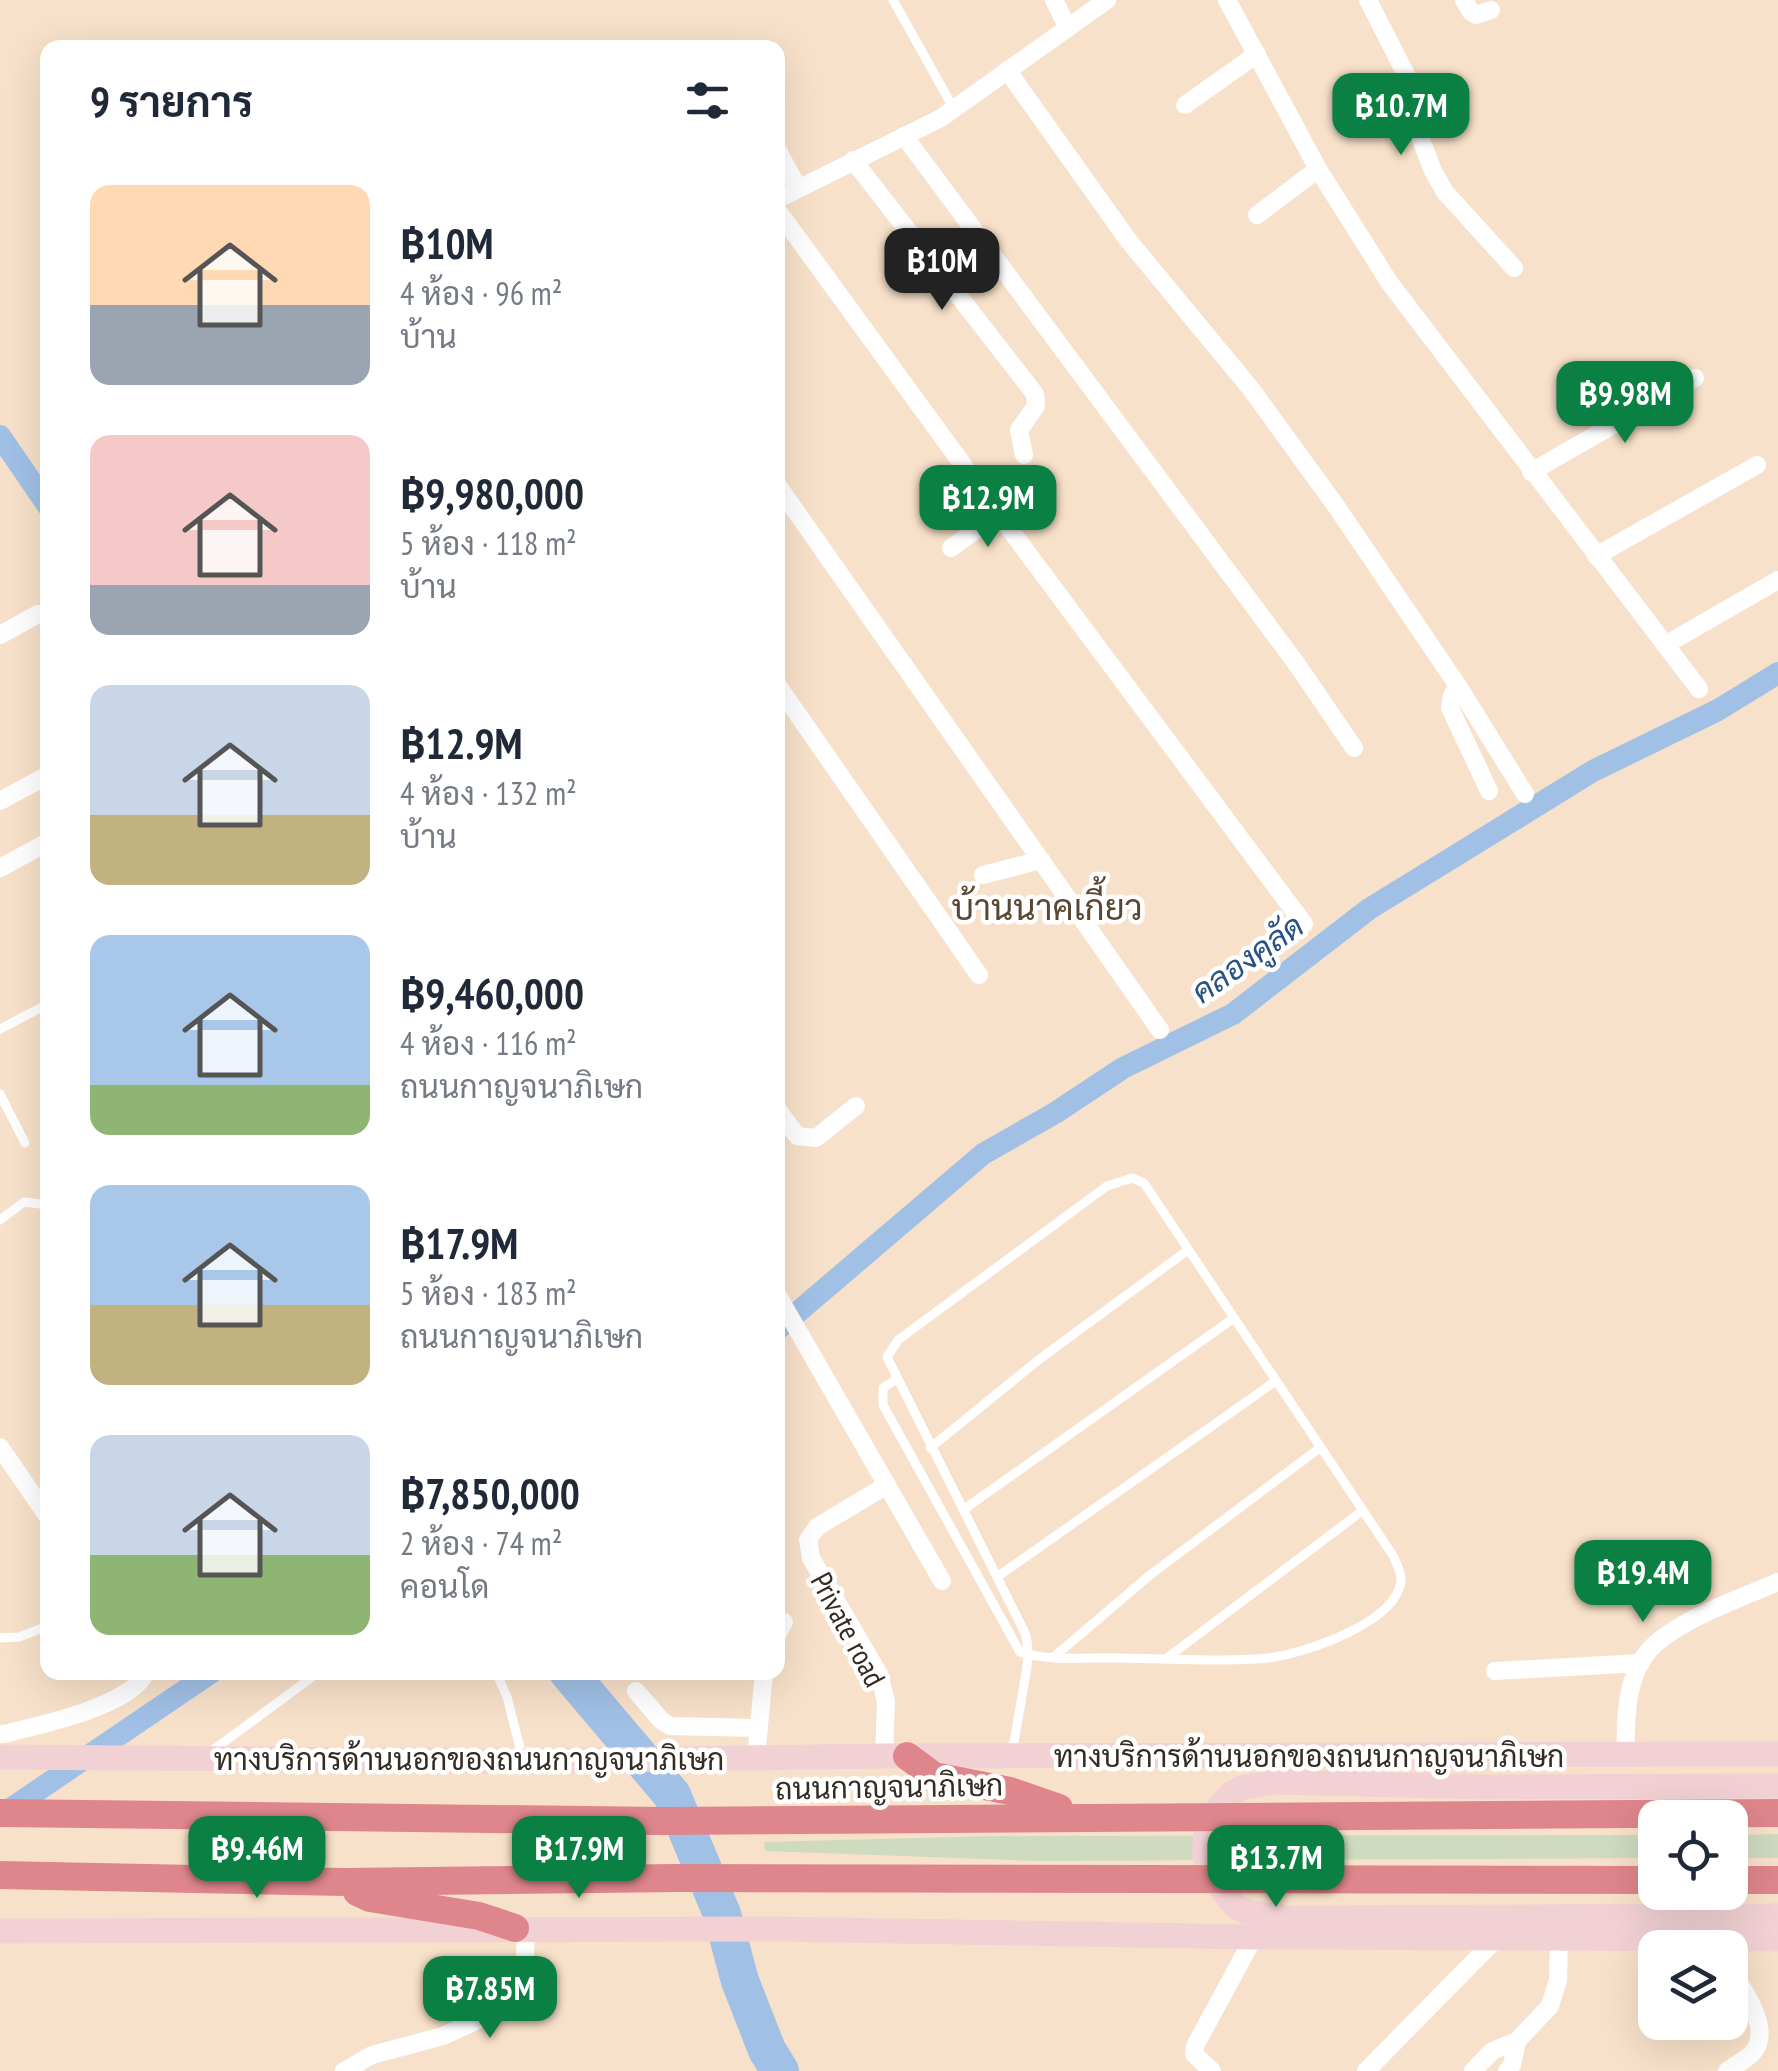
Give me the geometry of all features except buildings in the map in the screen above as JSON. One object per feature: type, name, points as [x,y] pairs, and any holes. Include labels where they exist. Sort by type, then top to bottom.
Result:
[{"type":"highway","points":[[896,1756],[934,1776],[1046,1802],[1074,1816]]},
{"type":"highway","name":"ถนนกาญจนาภิเษก","points":[[0,1813],[724,1820],[1778,1813]]},
{"type":"highway","points":[[0,1875],[346,1882],[677,1878],[1638,1880]]},
{"type":"highway","points":[[1748,1880],[1778,1880]]},
{"type":"highway","points":[[346,1882],[370,1898],[479,1916],[521,1928]]},
{"type":"main road","name":"ทางบริการด้านนอกของถนนกาญจนาภิเษก","points":[[2,1744],[33,1757],[523,1761],[1778,1754]]},
{"type":"main road","points":[[1773,1786],[1485,1787],[1272,1782],[1232,1793],[1220,1805],[1207,1827],[1204,1856],[1221,1892],[1235,1906],[1259,1915],[1286,1918],[1778,1916]]},
{"type":"main road","points":[[0,1932],[773,1929],[1638,1941]]},
{"type":"main road","points":[[1748,1940],[1778,1938]]},
{"type":"street","points":[[1054,0],[1068,26]]},
{"type":"street","points":[[785,194],[954,109],[1107,0]]},
{"type":"street","points":[[1227,0],[1318,169],[1389,282],[1699,688]]},
{"type":"street","points":[[1368,0],[1419,100],[1420,137],[1433,171],[1446,192],[1514,268]]},
{"type":"street","points":[[1464,0],[1476,15],[1491,10]]},
{"type":"street","points":[[1185,105],[1257,54]]},
{"type":"street","points":[[1006,70],[1128,240],[1251,389],[1294,448],[1458,686],[1525,794]]},
{"type":"street","points":[[904,136],[1296,663],[1354,748]]},
{"type":"street","points":[[853,160],[1035,394],[1036,406],[1019,430],[1024,454]]},
{"type":"street","points":[[785,164],[798,188]]},
{"type":"street","points":[[1257,215],[1318,169]]},
{"type":"street","points":[[785,221],[1304,924]]},
{"type":"street","points":[[1531,472],[1695,378]]},
{"type":"street","points":[[1596,556],[1756,466]]},
{"type":"street","points":[[785,496],[1160,1030]]},
{"type":"street","points":[[951,548],[998,514]]},
{"type":"street","points":[[1666,646],[1778,580]]},
{"type":"street","points":[[0,635],[38,614]]},
{"type":"street","points":[[1458,686],[1450,708],[1454,723],[1489,791]]},
{"type":"street","points":[[785,696],[979,975]]},
{"type":"street","points":[[3,793],[40,778]]},
{"type":"street","points":[[0,868],[40,846]]},
{"type":"street","points":[[983,874],[1041,860]]},
{"type":"street","points":[[785,1120],[796,1136],[816,1138],[856,1106]]},
{"type":"street","points":[[785,1308],[942,1581]]},
{"type":"street","points":[[0,1447],[40,1505]]},
{"type":"street","name":"Private road","points":[[886,1485],[817,1527],[808,1540],[811,1558],[879,1674],[896,1756]]},
{"type":"street","points":[[1626,1753],[1628,1704],[1640,1663],[1648,1651],[1688,1621],[1778,1582]]},
{"type":"street","points":[[1496,1671],[1640,1663]]},
{"type":"street","points":[[2,1744],[84,1714],[141,1680]]},
{"type":"street","points":[[756,1758],[763,1680]]},
{"type":"street","points":[[636,1691],[670,1726],[758,1728]]},
{"type":"street","points":[[344,2071],[372,2055],[442,2036],[515,2004],[524,1992],[521,1928]]},
{"type":"street","points":[[1212,2071],[1194,2054],[1195,2046],[1254,1937]]},
{"type":"street","points":[[1366,2071],[1498,1937]]},
{"type":"street","points":[[1473,2071],[1492,2051],[1517,2042],[1550,2006],[1558,1980],[1559,1938]]},
{"type":"street","points":[[1727,2071],[1754,2052],[1759,2039],[1748,2002]]},
{"type":"street","points":[[1507,2071],[1517,2042]]},
{"type":"lane","points":[[893,0],[954,109]]},
{"type":"lane","points":[[0,1029],[40,1008]]},
{"type":"lane","points":[[0,1094],[25,1143]]},
{"type":"lane","points":[[896,1379],[883,1388],[882,1405],[1020,1652],[1028,1655],[1164,1659],[1269,1658],[1312,1649],[1364,1624],[1396,1595],[1401,1577],[1394,1556],[1144,1183],[1132,1178],[1107,1186],[898,1340],[887,1357],[1025,1633],[1028,1655],[1012,1756]]},
{"type":"lane","points":[[0,1220],[24,1202],[40,1204]]},
{"type":"lane","points":[[930,1448],[1041,1358],[1188,1250]]},
{"type":"lane","points":[[963,1510],[1234,1318]]},
{"type":"lane","points":[[997,1577],[1276,1380]]},
{"type":"lane","points":[[1055,1656],[1150,1576],[1322,1447]]},
{"type":"lane","points":[[1164,1659],[1362,1511]]},
{"type":"lane","points":[[0,1638],[19,1638],[40,1629]]},
{"type":"lane","points":[[202,1758],[308,1680]]},
{"type":"lane","points":[[500,1680],[523,1761]]},
{"type":"green space","points":[[1778,1834],[1778,1858],[1748,1858],[1748,1835]]},
{"type":"green space","points":[[1638,1835],[1638,1858],[1040,1861],[765,1851],[764,1842],[992,1836]]},
{"type":"waterway","points":[[0,436],[40,494]]},
{"type":"waterway","name":"คลองคูลัด","points":[[785,1323],[983,1154],[1123,1068],[1233,1014],[1369,909],[1593,771],[1718,710],[1778,673]]},
{"type":"waterway","name":"คลองคูลัด","points":[[0,1816],[200,1680]]},
{"type":"waterway","points":[[575,1680],[672,1795],[722,1914],[740,1981],[767,2050],[780,2071]]},
{"type":"district","name":"บ้านนาคเกี้ยว","points":[[1047,907]]}]
